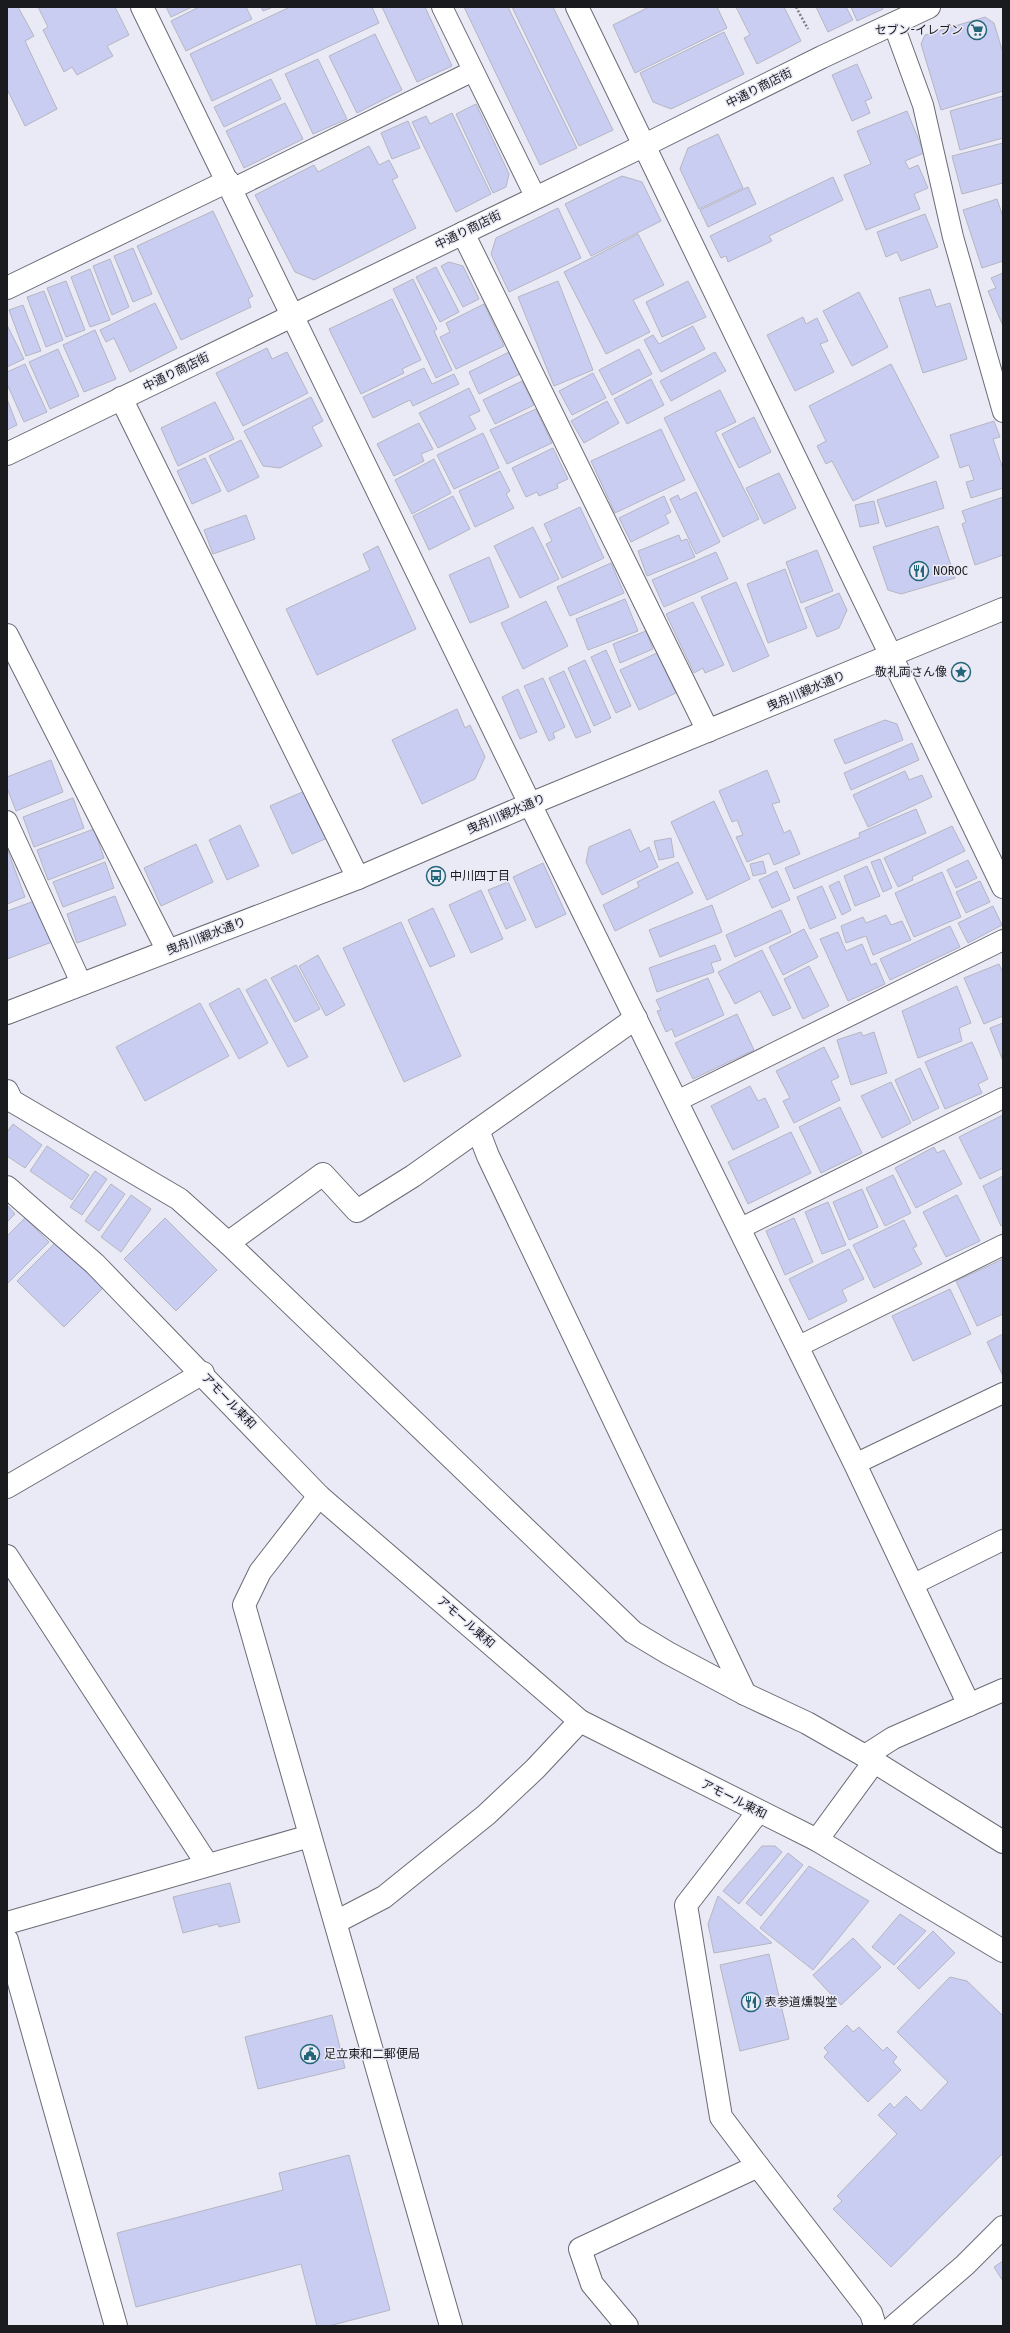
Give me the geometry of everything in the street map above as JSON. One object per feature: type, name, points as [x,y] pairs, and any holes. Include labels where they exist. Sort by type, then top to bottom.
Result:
[{"type":"street","points":[[142,7],[294,315],[530,804],[855,1464],[969,1706]]},
{"type":"street","points":[[577,7],[1003,887]]},
{"type":"street","name":"中通り商店街","points":[[7,454],[929,7]]},
{"type":"street","points":[[7,288],[230,185]]},
{"type":"street","points":[[463,233],[708,731]]},
{"type":"street","points":[[121,398],[358,878]]},
{"type":"street","name":"曳舟川親水通り","points":[[7,1013],[358,878],[530,804],[1003,609]]},
{"type":"street","points":[[7,635],[15,670],[168,951]]},
{"type":"street","points":[[228,1242],[323,1174],[357,1211],[478,1130],[636,1018]]},
{"type":"street","points":[[7,1090],[12,1102],[179,1199],[228,1242],[633,1632],[668,1653],[745,1694],[807,1723],[869,1759],[1003,1842]]},
{"type":"street","points":[[478,1130],[488,1156],[745,1694]]},
{"type":"street","name":"アモール東和","points":[[7,1187],[95,1264],[203,1373],[319,1496],[580,1721],[758,1812],[817,1840],[1003,1951]]},
{"type":"street","points":[[7,1487],[203,1373]]},
{"type":"street","points":[[319,1496],[260,1572],[244,1605],[451,2326]]},
{"type":"street","points":[[7,1556],[207,1864]]},
{"type":"street","points":[[817,1840],[869,1759],[893,1738],[1003,1690]]},
{"type":"street","points":[[336,1922],[384,1897],[486,1815],[535,1769],[580,1721]]},
{"type":"street","points":[[758,1812],[686,1905],[721,2117],[871,2313],[875,2326]]},
{"type":"street","points":[[7,1923],[207,1864],[310,1836]]},
{"type":"street","points":[[7,1940],[116,2326]]},
{"type":"street","points":[[627,2326],[592,2284],[580,2249],[758,2166]]},
{"type":"street","points":[[894,2326],[965,2265],[1003,2227]]},
{"type":"lane","points":[[442,7],[536,198]]},
{"type":"lane","points":[[894,23],[923,105],[953,237],[1003,412]]},
{"type":"lane","points":[[230,185],[473,71]]},
{"type":"lane","points":[[7,821],[82,985]]},
{"type":"lane","points":[[677,1101],[1003,940]]},
{"type":"lane","points":[[739,1228],[1003,1098]]},
{"type":"lane","points":[[797,1347],[1003,1245]]},
{"type":"lane","points":[[855,1464],[1003,1393]]},
{"type":"lane","points":[[912,1585],[1003,1540]]},
{"type":"building","points":[[7,7],[18,7],[34,36],[25,41],[57,109],[25,126],[7,89]]},
{"type":"building","points":[[38,7],[115,7],[129,35],[107,46],[113,56],[77,75],[72,67],[64,72],[43,30],[48,27]]},
{"type":"building","points":[[166,7],[192,7],[171,17]]},
{"type":"building","points":[[199,7],[246,7],[252,19],[186,51],[171,21]]},
{"type":"building","points":[[261,7],[273,7],[263,11]]},
{"type":"building","points":[[290,7],[372,7],[379,23],[212,101],[190,54]]},
{"type":"building","points":[[382,7],[425,7],[452,66],[417,82]]},
{"type":"building","points":[[464,7],[508,7],[577,148],[540,165]]},
{"type":"building","points":[[512,7],[553,7],[613,130],[579,146]]},
{"type":"building","points":[[649,7],[717,7],[727,28],[635,73],[613,25]]},
{"type":"building","points":[[736,7],[784,7],[801,41],[757,64],[744,38],[750,35]]},
{"type":"building","points":[[816,7],[846,7],[853,20],[828,32]]},
{"type":"building","points":[[851,7],[882,7],[883,9],[857,21]]},
{"type":"building","points":[[985,17],[994,23],[1003,53],[1003,91],[941,110],[921,44],[925,35]]},
{"type":"building","points":[[724,32],[744,74],[671,109],[653,102],[640,73]]},
{"type":"building","points":[[375,34],[402,90],[357,113],[329,56]]},
{"type":"building","points":[[318,59],[347,119],[313,134],[285,74]]},
{"type":"building","points":[[857,64],[872,98],[865,101],[870,113],[852,121],[832,75]]},
{"type":"building","points":[[271,79],[281,99],[224,127],[214,107]]},
{"type":"building","points":[[1003,96],[1003,138],[960,150],[950,111]]},
{"type":"building","points":[[285,103],[303,139],[244,168],[226,131]]},
{"type":"building","points":[[476,104],[509,174],[506,187],[493,193],[456,114]]},
{"type":"building","points":[[907,111],[924,153],[905,161],[909,169],[918,165],[928,188],[914,194],[920,209],[866,230],[844,175],[871,164],[857,131]]},
{"type":"building","points":[[452,113],[491,194],[456,212],[412,122],[426,116],[430,124]]},
{"type":"building","points":[[408,121],[420,148],[392,159],[381,133]]},
{"type":"building","points":[[718,134],[743,188],[699,209],[680,169],[688,148]]},
{"type":"building","points":[[1003,143],[1003,183],[962,194],[952,156]]},
{"type":"building","points":[[369,146],[379,165],[389,160],[398,177],[392,180],[416,228],[314,280],[295,272],[255,195],[314,165],[318,172]]},
{"type":"building","points":[[622,176],[642,182],[661,221],[591,256],[565,204]]},
{"type":"building","points":[[833,177],[843,200],[769,236],[772,241],[728,262],[726,256],[721,258],[710,236]]},
{"type":"building","points":[[748,187],[756,204],[708,227],[700,210]]},
{"type":"building","points":[[997,199],[1003,217],[1003,261],[982,268],[963,210]]},
{"type":"building","points":[[558,208],[581,258],[509,292],[491,254],[496,238]]},
{"type":"building","points":[[213,211],[253,296],[248,299],[251,307],[181,340],[137,246]]},
{"type":"building","points":[[925,214],[938,247],[901,261],[897,252],[886,257],[877,232]]},
{"type":"building","points":[[638,234],[664,285],[633,300],[650,332],[606,354],[564,272]]},
{"type":"building","points":[[133,248],[152,294],[133,302],[114,256]]},
{"type":"building","points":[[110,259],[129,307],[112,315],[93,266]]},
{"type":"building","points":[[449,262],[463,266],[479,299],[463,307],[441,266]]},
{"type":"building","points":[[436,267],[459,312],[440,322],[416,277]]},
{"type":"building","points":[[90,269],[110,320],[90,327],[71,277]]},
{"type":"building","points":[[1003,273],[1003,326],[988,291],[996,288],[991,278]]},
{"type":"building","points":[[413,279],[437,329],[434,331],[452,370],[436,378],[393,289]]},
{"type":"building","points":[[66,281],[85,330],[66,337],[47,288]]},
{"type":"building","points":[[558,281],[593,370],[554,386],[518,297]]},
{"type":"building","points":[[688,281],[706,317],[662,337],[646,302]]},
{"type":"building","points":[[930,289],[936,307],[950,303],[967,359],[923,373],[899,298]]},
{"type":"building","points":[[44,291],[63,340],[46,347],[27,297]]},
{"type":"building","points":[[859,292],[888,347],[852,366],[823,311]]},
{"type":"building","points":[[392,299],[421,360],[402,369],[404,373],[361,394],[329,329]]},
{"type":"building","points":[[155,303],[177,348],[130,372],[114,338],[106,342],[100,330]]},
{"type":"building","points":[[484,304],[504,346],[456,369],[440,337],[450,332],[446,323]]},
{"type":"building","points":[[23,305],[41,351],[26,356],[9,310]]},
{"type":"building","points":[[803,317],[806,324],[817,318],[828,341],[820,344],[834,372],[795,391],[767,335]]},
{"type":"building","points":[[7,325],[24,359],[7,367]]},
{"type":"building","points":[[693,326],[705,349],[661,372],[644,340],[653,335],[659,344]]},
{"type":"building","points":[[95,330],[116,379],[84,392],[63,345]]},
{"type":"building","points":[[267,348],[272,359],[287,352],[308,393],[243,426],[216,373]]},
{"type":"building","points":[[58,349],[79,396],[50,409],[29,362]]},
{"type":"building","points":[[639,349],[652,374],[612,395],[599,370]]},
{"type":"building","points":[[509,352],[520,374],[479,394],[469,372]]},
{"type":"building","points":[[715,352],[726,371],[671,401],[660,381]]},
{"type":"building","points":[[25,364],[47,412],[24,422],[7,384],[7,372]]},
{"type":"building","points":[[891,364],[939,457],[853,501],[832,461],[826,464],[817,446],[826,441],[809,406]]},
{"type":"building","points":[[424,368],[432,384],[454,374],[459,384],[413,406],[410,400],[373,418],[363,397]]},
{"type":"building","points":[[593,373],[606,398],[572,415],[559,391]]},
{"type":"building","points":[[651,379],[664,405],[627,424],[614,399]]},
{"type":"building","points":[[522,381],[534,405],[495,424],[483,400]]},
{"type":"building","points":[[469,388],[480,411],[469,416],[476,429],[438,448],[419,413]]},
{"type":"building","points":[[720,390],[736,422],[715,432],[759,519],[723,537],[664,418]]},
{"type":"building","points":[[311,397],[323,421],[312,427],[322,446],[280,468],[263,466],[244,431]]},
{"type":"building","points":[[7,399],[17,425],[7,430]]},
{"type":"building","points":[[607,401],[619,423],[584,443],[571,421]]},
{"type":"building","points":[[215,402],[234,439],[178,466],[161,428]]},
{"type":"building","points":[[536,409],[552,443],[507,464],[490,430]]},
{"type":"building","points":[[754,417],[771,452],[739,468],[722,434]]},
{"type":"building","points":[[994,421],[1000,437],[993,439],[1003,469],[1003,488],[971,498],[966,482],[974,480],[969,465],[960,468],[950,435]]},
{"type":"building","points":[[419,423],[433,449],[421,454],[424,461],[394,476],[377,444]]},
{"type":"building","points":[[661,429],[685,480],[615,513],[591,461]]},
{"type":"building","points":[[483,433],[499,468],[454,489],[437,455]]},
{"type":"building","points":[[241,440],[259,477],[228,492],[209,456]]},
{"type":"building","points":[[553,448],[568,479],[557,484],[558,488],[539,496],[537,492],[526,497],[512,468]]},
{"type":"building","points":[[205,458],[221,491],[192,504],[177,471]]},
{"type":"building","points":[[434,459],[451,493],[412,514],[395,480]]},
{"type":"building","points":[[500,471],[510,491],[506,494],[514,508],[475,527],[459,491]]},
{"type":"building","points":[[779,473],[796,508],[764,524],[746,488]]},
{"type":"building","points":[[936,481],[944,508],[886,527],[877,500]]},
{"type":"building","points":[[696,492],[720,542],[696,554],[670,499],[678,495],[680,500]]},
{"type":"building","points":[[453,496],[470,529],[429,550],[413,516]]},
{"type":"building","points":[[664,496],[671,512],[665,515],[669,523],[631,542],[619,518]]},
{"type":"building","points":[[1003,497],[1003,555],[975,565],[962,524],[966,522],[962,511]]},
{"type":"building","points":[[874,501],[879,523],[860,527],[855,505]]},
{"type":"building","points":[[580,507],[604,558],[562,578],[546,544],[552,541],[544,524]]},
{"type":"building","points":[[246,515],[255,539],[213,554],[204,530]]},
{"type":"building","points":[[938,526],[955,578],[901,594],[888,590],[873,547]]},
{"type":"building","points":[[533,527],[559,579],[520,598],[494,546]]},
{"type":"building","points":[[679,535],[681,541],[687,539],[695,557],[647,576],[638,551]]},
{"type":"building","points":[[378,546],[416,629],[317,675],[286,609],[370,570],[363,554]]},
{"type":"building","points":[[817,550],[833,591],[801,603],[786,562]]},
{"type":"building","points":[[716,552],[728,579],[664,607],[652,580]]},
{"type":"building","points":[[489,557],[509,607],[470,623],[449,575]]},
{"type":"building","points":[[611,563],[624,593],[570,616],[557,587]]},
{"type":"building","points":[[785,569],[807,628],[768,643],[747,584]]},
{"type":"building","points":[[736,582],[769,656],[733,672],[701,597]]},
{"type":"building","points":[[839,593],[847,610],[839,628],[817,637],[805,608]]},
{"type":"building","points":[[625,599],[638,631],[588,650],[576,619]]},
{"type":"building","points":[[546,601],[568,646],[523,669],[501,623]]},
{"type":"building","points":[[693,602],[724,665],[705,673],[703,668],[694,673],[666,614]]},
{"type":"building","points":[[646,631],[653,649],[620,663],[613,644]]},
{"type":"building","points":[[606,650],[631,706],[616,713],[591,657]]},
{"type":"building","points":[[657,653],[676,693],[639,710],[620,670]]},
{"type":"building","points":[[585,660],[611,718],[594,726],[568,668]]},
{"type":"building","points":[[564,671],[591,732],[576,738],[549,678]]},
{"type":"building","points":[[543,678],[565,727],[553,733],[555,738],[549,741],[524,686]]},
{"type":"building","points":[[518,689],[537,732],[520,739],[502,697]]},
{"type":"building","points":[[457,709],[465,728],[470,725],[485,757],[475,779],[422,804],[392,740]]},
{"type":"building","points":[[885,720],[897,724],[903,740],[845,764],[834,740]]},
{"type":"building","points":[[912,743],[919,760],[851,790],[844,773]]},
{"type":"building","points":[[51,760],[63,792],[16,811],[7,788],[7,777]]},
{"type":"building","points":[[767,770],[780,802],[772,804],[784,833],[790,830],[800,854],[774,865],[769,853],[747,862],[736,837],[743,835],[737,820],[732,822],[719,791]]},
{"type":"building","points":[[905,771],[909,780],[922,775],[932,797],[868,827],[853,795]]},
{"type":"building","points":[[305,791],[327,838],[292,854],[270,806]]},
{"type":"building","points":[[73,798],[84,828],[34,847],[23,817]]},
{"type":"building","points":[[714,801],[750,879],[707,900],[671,822]]},
{"type":"building","points":[[916,809],[926,833],[794,889],[785,868],[860,837],[859,833]]},
{"type":"building","points":[[240,825],[259,866],[227,880],[209,840]]},
{"type":"building","points":[[952,826],[965,851],[912,877],[913,880],[898,887],[884,858]]},
{"type":"building","points":[[94,829],[104,858],[48,880],[37,850]]},
{"type":"building","points":[[630,829],[640,852],[649,847],[658,867],[602,895],[586,862],[589,847]]},
{"type":"building","points":[[671,838],[674,857],[659,860],[654,841]]},
{"type":"building","points":[[196,844],[213,882],[161,906],[144,868]]},
{"type":"building","points":[[8,851],[25,897],[7,904],[7,852]]},
{"type":"building","points":[[880,859],[892,888],[883,892],[871,862]]},
{"type":"building","points":[[968,860],[977,878],[956,888],[947,870]]},
{"type":"building","points":[[763,861],[766,873],[753,876],[750,864]]},
{"type":"building","points":[[105,862],[114,888],[63,907],[53,882]]},
{"type":"building","points":[[678,862],[693,893],[615,931],[603,905],[639,887],[637,882]]},
{"type":"building","points":[[543,863],[566,914],[536,928],[513,877]]},
{"type":"building","points":[[867,866],[880,896],[855,906],[844,876]]},
{"type":"building","points":[[777,871],[790,900],[772,908],[759,880]]},
{"type":"building","points":[[942,872],[961,917],[914,937],[895,893]]},
{"type":"building","points":[[839,881],[851,910],[842,915],[829,886]]},
{"type":"building","points":[[980,881],[990,902],[966,913],[956,892]]},
{"type":"building","points":[[508,882],[526,920],[506,929],[488,890]]},
{"type":"building","points":[[822,886],[836,918],[810,929],[797,897]]},
{"type":"building","points":[[481,890],[503,939],[471,953],[449,905]]},
{"type":"building","points":[[115,896],[126,925],[77,943],[67,914]]},
{"type":"building","points":[[37,900],[52,942],[7,959],[7,911]]},
{"type":"building","points":[[712,905],[722,932],[660,957],[649,930]]},
{"type":"building","points":[[993,906],[1002,925],[968,943],[958,923]]},
{"type":"building","points":[[433,908],[455,956],[430,967],[408,920]]},
{"type":"building","points":[[781,910],[791,932],[735,957],[726,935]]},
{"type":"building","points":[[886,915],[891,925],[902,921],[911,940],[873,955],[866,936],[846,943],[841,926],[863,917],[866,923]]},
{"type":"building","points":[[401,922],[461,1056],[404,1082],[343,948]]},
{"type":"building","points":[[950,926],[960,947],[890,980],[880,959]]},
{"type":"building","points":[[804,929],[818,957],[783,975],[769,947]]},
{"type":"building","points":[[838,932],[846,951],[862,944],[871,965],[876,963],[885,984],[848,1001],[820,939]]},
{"type":"building","points":[[715,945],[721,960],[711,963],[714,972],[657,992],[649,968]]},
{"type":"building","points":[[762,950],[791,1008],[773,1016],[760,991],[735,1004],[718,972]]},
{"type":"building","points":[[318,955],[345,1005],[326,1016],[299,966]]},
{"type":"building","points":[[999,964],[1003,973],[1003,1016],[984,1024],[964,978]]},
{"type":"building","points":[[296,965],[320,1009],[295,1022],[271,978]]},
{"type":"building","points":[[809,966],[829,1006],[803,1019],[784,979]]},
{"type":"building","points":[[708,978],[724,1015],[675,1037],[672,1029],[666,1032],[657,1011],[661,1010],[656,1000]]},
{"type":"building","points":[[266,979],[308,1057],[288,1067],[246,990]]},
{"type":"building","points":[[957,986],[971,1023],[959,1028],[962,1041],[918,1058],[902,1011]]},
{"type":"building","points":[[239,988],[268,1043],[239,1059],[209,1004]]},
{"type":"building","points":[[200,1003],[229,1056],[145,1101],[116,1047]]},
{"type":"building","points":[[737,1014],[754,1050],[693,1079],[675,1043]]},
{"type":"building","points":[[1003,1023],[1003,1061],[990,1028]]},
{"type":"building","points":[[861,1032],[863,1036],[874,1032],[887,1073],[851,1085],[837,1040]]},
{"type":"building","points":[[972,1042],[988,1079],[978,1084],[982,1093],[945,1109],[925,1062]]},
{"type":"building","points":[[824,1047],[839,1077],[831,1081],[840,1100],[794,1123],[783,1101],[790,1098],[776,1071]]},
{"type":"building","points":[[920,1068],[939,1108],[913,1121],[895,1080]]},
{"type":"building","points":[[891,1082],[911,1123],[882,1138],[861,1096]]},
{"type":"building","points":[[750,1086],[758,1101],[765,1098],[779,1127],[733,1150],[711,1106]]},
{"type":"building","points":[[840,1107],[862,1153],[821,1173],[799,1127]]},
{"type":"building","points":[[1003,1115],[1003,1168],[980,1179],[959,1137]]},
{"type":"building","points":[[13,1124],[42,1145],[25,1168],[7,1156],[7,1132]]},
{"type":"building","points":[[791,1132],[811,1173],[748,1204],[728,1162]]},
{"type":"building","points":[[47,1146],[89,1175],[72,1200],[30,1171]]},
{"type":"building","points":[[934,1147],[937,1153],[944,1150],[962,1184],[916,1208],[895,1168]]},
{"type":"building","points":[[95,1171],[107,1179],[82,1215],[70,1207]]},
{"type":"building","points":[[893,1175],[911,1213],[885,1226],[866,1188]]},
{"type":"building","points":[[1003,1176],[1003,1225],[1001,1226],[983,1186]]},
{"type":"building","points":[[111,1184],[125,1194],[99,1231],[85,1221]]},
{"type":"building","points":[[862,1189],[878,1227],[849,1240],[833,1202]]},
{"type":"building","points":[[131,1195],[151,1209],[121,1252],[101,1237]]},
{"type":"building","points":[[957,1195],[980,1241],[946,1257],[923,1212]]},
{"type":"building","points":[[828,1202],[846,1245],[822,1254],[805,1212]]},
{"type":"building","points":[[7,1205],[15,1214],[7,1222]]},
{"type":"building","points":[[25,1218],[49,1242],[7,1284],[7,1236]]},
{"type":"building","points":[[165,1218],[217,1270],[176,1311],[124,1259]]},
{"type":"building","points":[[794,1218],[813,1262],[785,1275],[766,1231]]},
{"type":"building","points":[[904,1220],[917,1246],[913,1248],[922,1264],[874,1288],[853,1245]]},
{"type":"building","points":[[56,1242],[103,1288],[64,1327],[17,1281]]},
{"type":"building","points":[[849,1249],[864,1279],[842,1290],[847,1301],[809,1320],[789,1279]]},
{"type":"building","points":[[1003,1259],[1003,1314],[977,1326],[956,1281]]},
{"type":"building","points":[[950,1289],[971,1334],[913,1361],[892,1316]]},
{"type":"building","points":[[1003,1334],[1003,1376],[987,1342]]},
{"type":"building","points":[[762,1846],[775,1846],[782,1852],[739,1904],[723,1891]]},
{"type":"building","points":[[788,1853],[803,1865],[761,1916],[746,1903]]},
{"type":"building","points":[[809,1866],[869,1901],[813,1970],[760,1928]]},
{"type":"building","points":[[230,1883],[240,1922],[219,1927],[218,1924],[183,1933],[173,1897]]},
{"type":"building","points":[[718,1896],[772,1943],[714,1953],[708,1924]]},
{"type":"building","points":[[900,1914],[926,1931],[894,1965],[872,1947]]},
{"type":"building","points":[[933,1931],[955,1953],[919,1989],[897,1968]]},
{"type":"building","points":[[853,1938],[881,1967],[841,2005],[813,1975]]},
{"type":"building","points":[[769,1954],[789,2039],[740,2051],[720,1965]]},
{"type":"building","points":[[950,1977],[967,1981],[1003,2016],[1003,2153],[891,2267],[833,2209],[842,2201],[837,2196],[897,2134],[878,2115],[890,2103],[894,2108],[906,2096],[921,2111],[948,2082],[897,2032]]},
{"type":"building","points":[[332,2015],[345,2068],[258,2089],[245,2037]]},
{"type":"building","points":[[847,2025],[853,2032],[859,2027],[883,2051],[887,2047],[897,2057],[893,2062],[901,2070],[868,2102],[824,2057],[828,2052],[824,2048]]},
{"type":"building","points":[[349,2155],[390,2310],[329,2326],[317,2326],[301,2264],[136,2307],[117,2233],[283,2190],[279,2173]]},
{"type":"building","points":[[1003,2261],[1003,2281],[994,2267]]},
{"type":"place","name":"セブン-イレブン","points":[[977,30]]},
{"type":"place","name":"NOROC","points":[[919,571]]},
{"type":"place","name":"敬礼両さん像","points":[[961,672]]},
{"type":"place","name":"中川四丁目","points":[[436,876]]},
{"type":"place","name":"表参道燻製堂","points":[[751,2002]]},
{"type":"place","name":"足立東和二郵便局","points":[[310,2054]]}]
